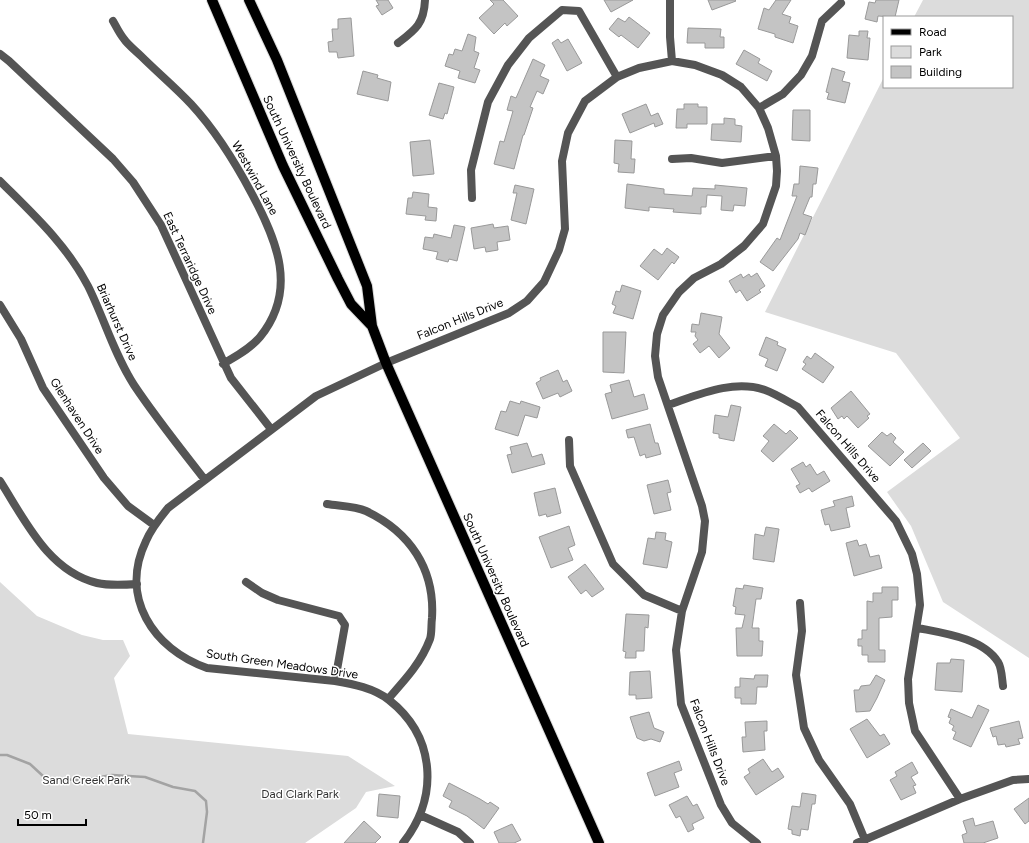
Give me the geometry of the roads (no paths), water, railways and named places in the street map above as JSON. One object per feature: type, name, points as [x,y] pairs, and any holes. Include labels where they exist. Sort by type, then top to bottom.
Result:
[{"type":"main road","name":"South University Boulevard","points":[[212,0],[283,166],[351,304],[372,326]]},
{"type":"main road","name":"South University Boulevard","points":[[249,0],[277,60],[367,286],[372,326],[386,363],[599,843]]},
{"type":"street","points":[[398,43],[417,28],[425,13],[425,0]]},
{"type":"street","points":[[670,0],[670,37],[672,61]]},
{"type":"street","points":[[759,108],[784,94],[801,75],[812,56],[822,21],[841,3]]},
{"type":"street","points":[[472,198],[471,170],[488,102],[508,65],[529,38],[562,10],[579,11],[617,77]]},
{"type":"street","name":"Westwind Lane","points":[[113,20],[124,39],[191,104],[219,138],[242,175],[274,241],[280,261],[281,283],[278,303],[269,323],[259,338],[243,352],[223,364]]},
{"type":"street","name":"East Terraridge Drive","points":[[0,54],[10,61],[113,159],[133,182],[161,225],[223,364],[231,378],[271,430]]},
{"type":"street","name":"Falcon Hills Drive","points":[[386,363],[509,313],[527,301],[544,282],[559,250],[565,229],[562,161],[568,133],[585,101],[617,77],[639,68],[672,61],[695,65],[722,75],[741,87],[759,108],[772,138],[776,156],[776,186],[763,224],[744,246],[721,264],[694,278],[679,292],[663,315],[657,334],[655,356],[658,377],[702,506],[705,522],[702,552],[682,611],[676,650],[681,704],[721,805],[732,823],[757,843]]},
{"type":"street","points":[[672,159],[690,158],[722,163],[776,156]]},
{"type":"street","name":"Briarhurst Drive","points":[[0,181],[39,219],[69,253],[88,286],[121,362],[134,385],[205,480]]},
{"type":"street","name":"Glenhaven Drive","points":[[0,305],[21,339],[43,388],[104,478],[128,506],[154,525]]},
{"type":"street","name":"South Green Meadows Drive","points":[[386,363],[316,396],[168,508],[154,525],[145,542],[139,562],[137,584],[141,606],[148,624],[159,639],[173,651],[190,662],[207,668],[229,671],[335,681],[356,685],[388,699],[410,721],[418,733],[425,750],[428,781],[420,815],[403,843]]},
{"type":"street","name":"Falcon Hills Drive","points":[[668,405],[720,389],[743,386],[763,389],[798,407],[896,521],[912,554],[917,574],[920,606],[918,628],[908,679],[909,703],[915,731],[960,799]]},
{"type":"street","points":[[569,440],[570,466],[613,564],[644,595],[682,611]]},
{"type":"street","points":[[0,481],[52,557],[69,570],[83,578],[98,583],[115,585],[137,584]]},
{"type":"street","points":[[327,504],[365,511],[384,522],[406,538],[426,568],[433,599],[430,638],[417,666],[388,699]]},
{"type":"street","points":[[246,582],[262,593],[278,600],[339,616],[345,625],[335,681]]},
{"type":"street","points":[[800,603],[802,631],[796,675],[804,728],[819,760],[850,804],[861,842],[960,799],[1013,780],[1029,779]]},
{"type":"street","points":[[918,628],[956,636],[981,646],[998,662],[1003,686]]},
{"type":"street","points":[[420,815],[458,832],[470,843]]},
{"type":"waterway","points":[[0,755],[7,755],[30,764],[43,776],[53,779],[82,780],[112,775],[145,777],[173,787],[195,791],[206,801],[207,812],[203,843]]},
{"type":"park label","name":"Sand Creek Park","points":[[86,780]]},
{"type":"park label","name":"Dad Clark Park","points":[[300,794]]}]
